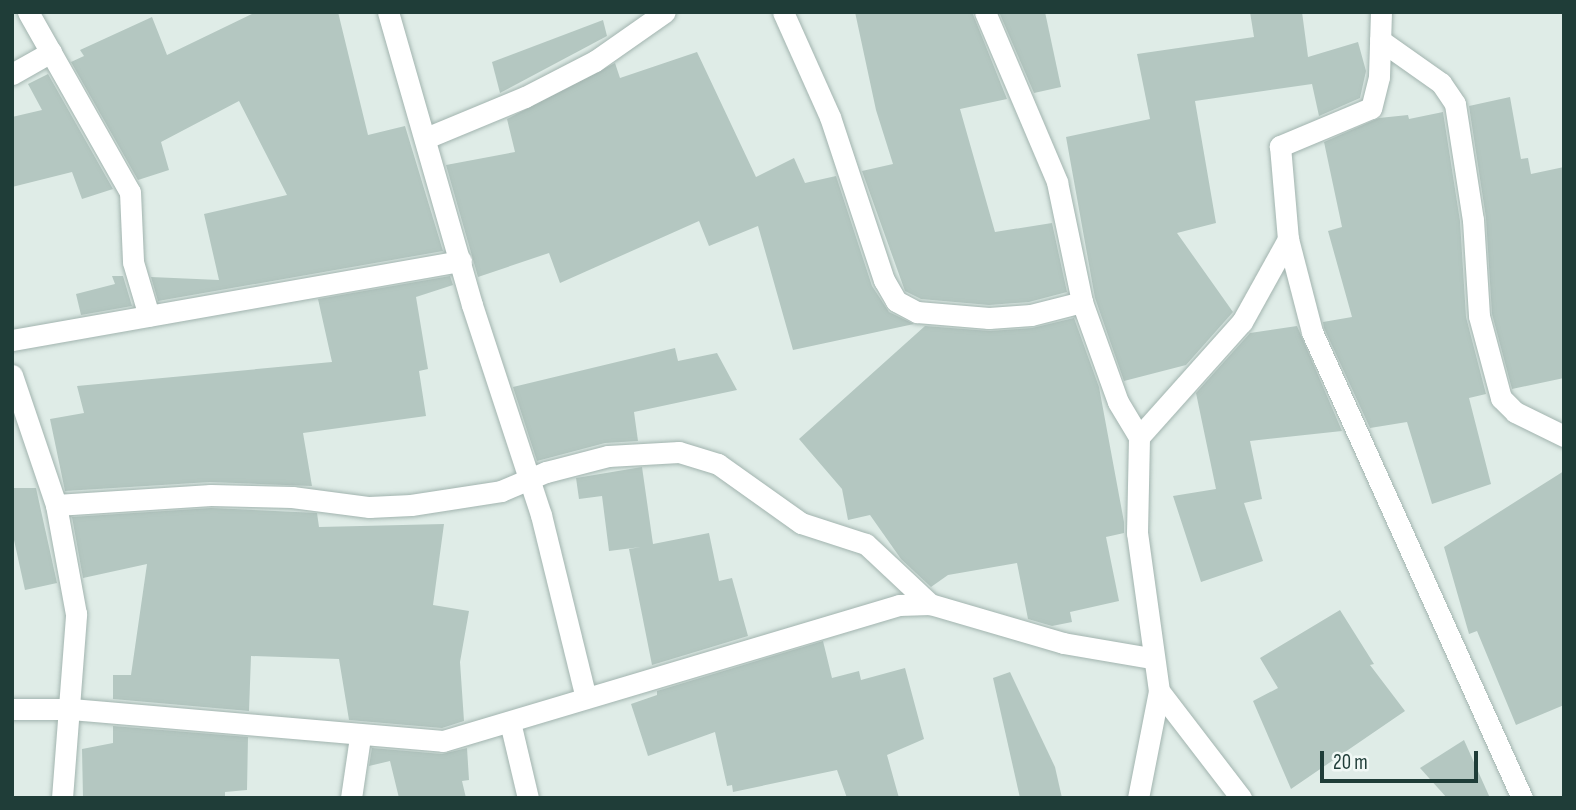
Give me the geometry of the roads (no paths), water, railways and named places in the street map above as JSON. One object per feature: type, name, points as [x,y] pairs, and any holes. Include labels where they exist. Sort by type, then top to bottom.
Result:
[{"type":"street","points":[[28,12],[130,192],[133,262],[149,316]]},
{"type":"street","points":[[388,12],[461,261],[530,480],[586,698]]},
{"type":"street","points":[[426,138],[525,97],[595,61],[665,12]]},
{"type":"street","points":[[783,12],[830,117],[880,268],[895,301],[917,312],[979,318],[1023,317],[1082,302]]},
{"type":"street","points":[[985,12],[1057,182],[1082,302],[1118,402],[1139,437],[1137,533],[1151,657],[1159,691],[1241,798]]},
{"type":"street","points":[[1381,12],[1377,95],[1371,108],[1280,146],[1288,239],[1312,332],[1522,798]]},
{"type":"street","points":[[1381,40],[1441,83],[1455,104],[1473,220],[1479,316],[1501,398],[1524,418],[1564,436]]},
{"type":"street","points":[[12,74],[51,52]]},
{"type":"street","points":[[1139,437],[1242,323],[1288,239]]},
{"type":"street","points":[[12,340],[461,261]]},
{"type":"street","points":[[12,375],[56,505],[75,596],[71,709],[62,798]]},
{"type":"street","points":[[56,505],[211,495],[292,497],[369,507],[411,505],[501,491],[608,456],[658,451],[693,454],[718,464],[802,523],[866,544],[930,604]]},
{"type":"street","points":[[12,709],[71,709],[360,737],[443,741],[586,698],[678,675],[872,612],[930,604],[1050,640],[1151,657]]},
{"type":"street","points":[[1138,798],[1159,691]]},
{"type":"street","points":[[510,722],[528,798]]},
{"type":"street","points":[[351,798],[360,737]]}]
